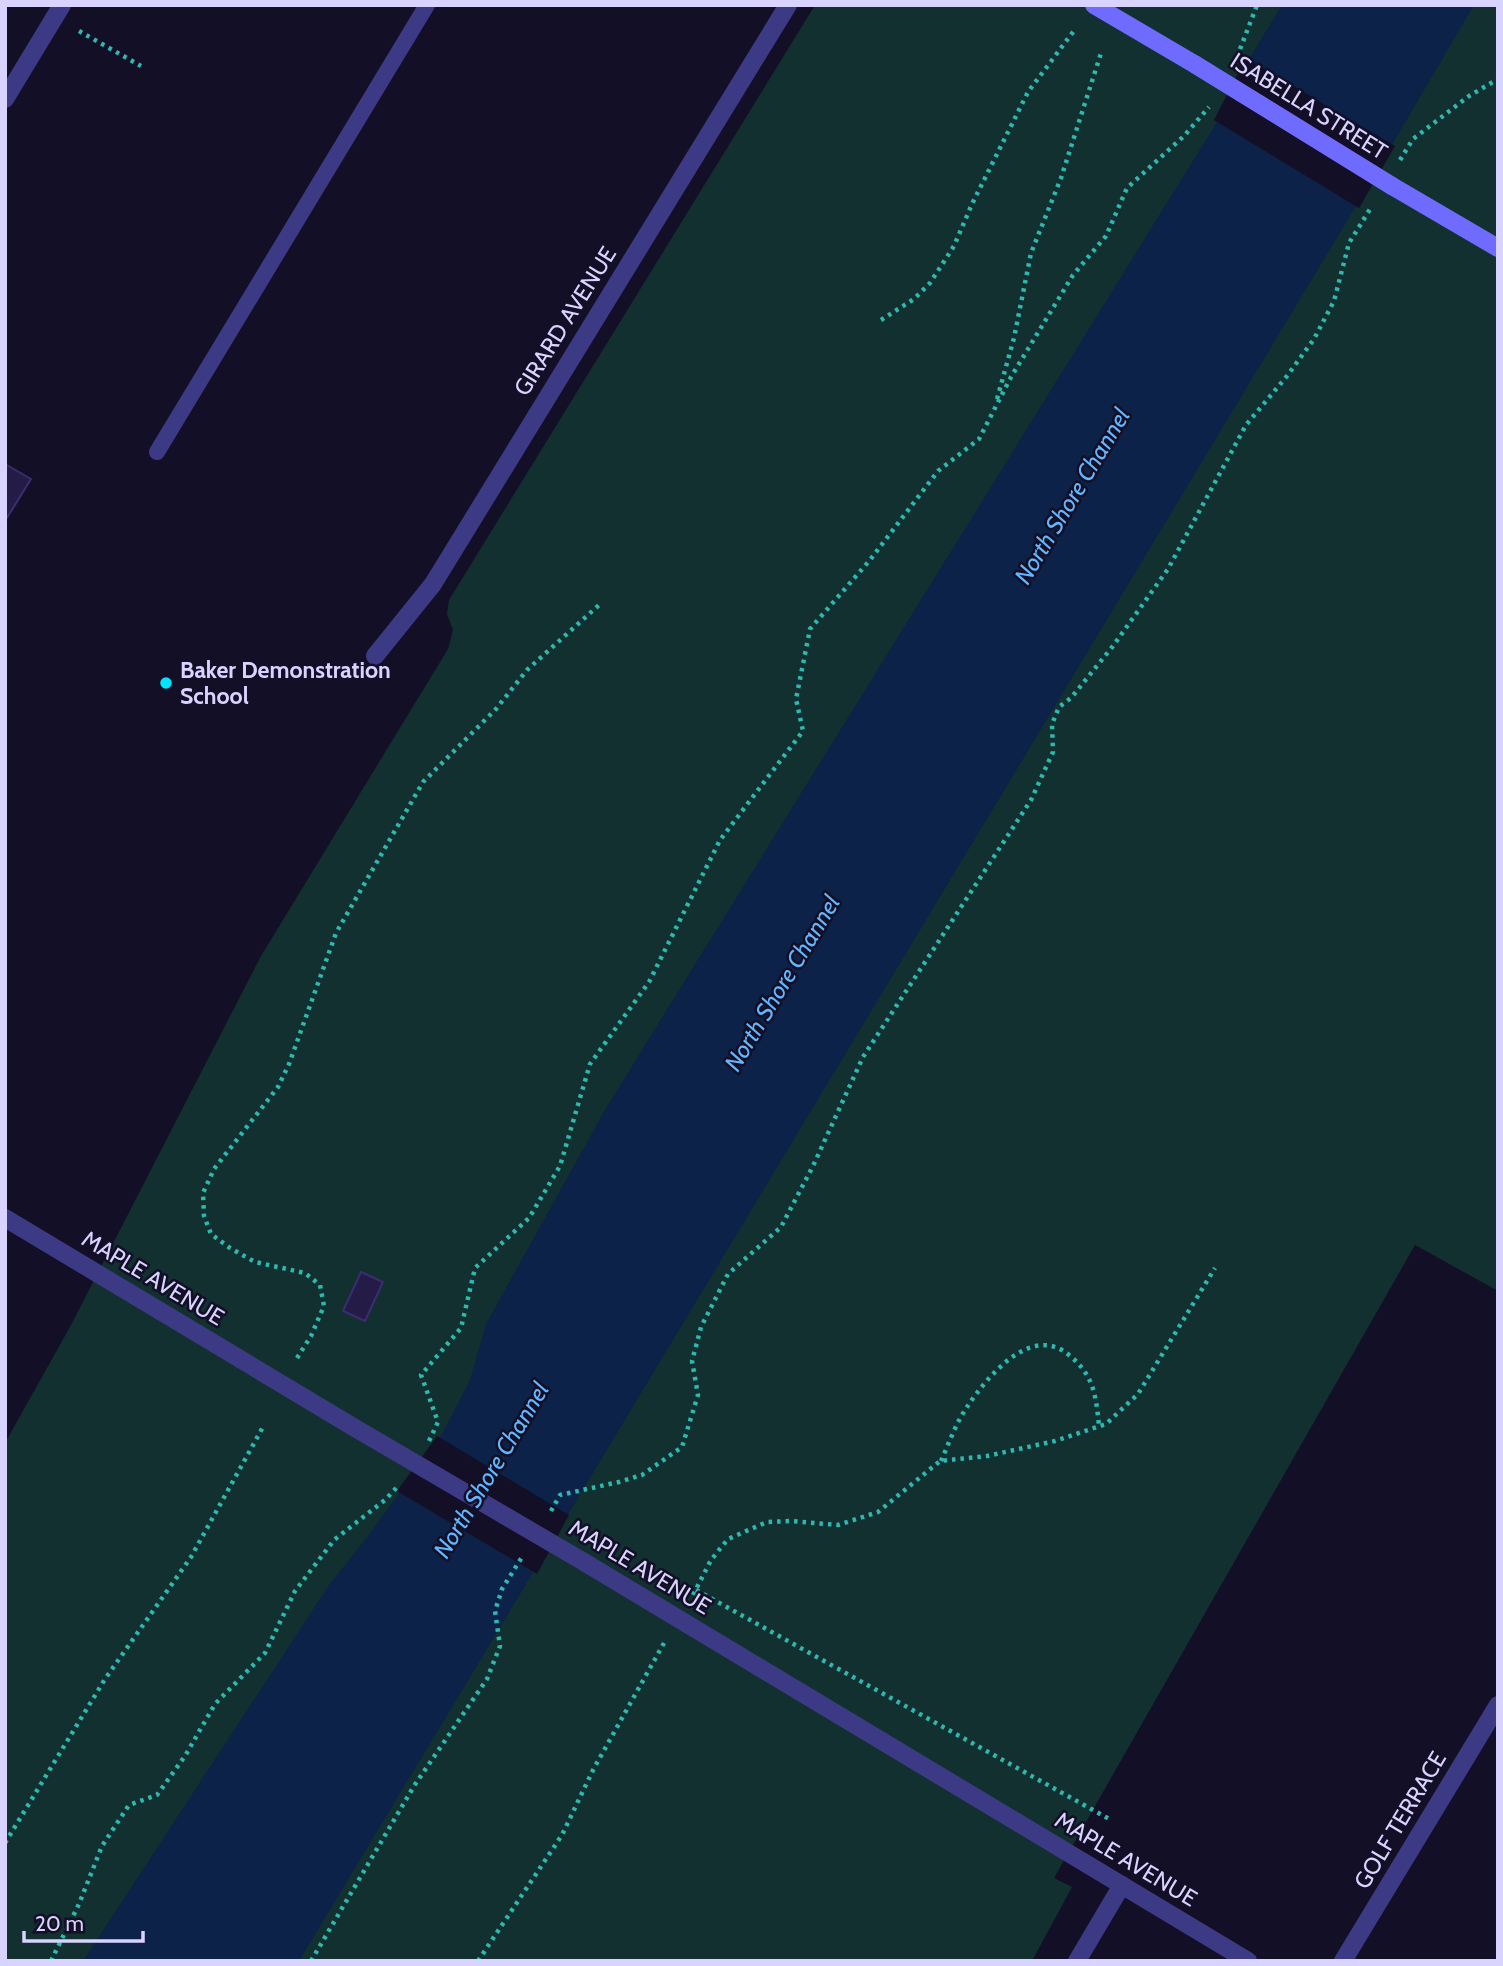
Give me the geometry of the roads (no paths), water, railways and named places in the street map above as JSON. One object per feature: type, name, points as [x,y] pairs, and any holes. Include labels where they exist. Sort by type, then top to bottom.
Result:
[{"type":"street","points":[[5,99],[62,5]]},
{"type":"street","name":"GIRARD AVENUE","points":[[375,656],[433,584],[788,5]]},
{"type":"street","name":"ISABELLA STREET","points":[[1094,5],[1196,65],[1385,191],[1498,248]]},
{"type":"street","name":"MAPLE AVENUE","points":[[5,1218],[1248,1961]]},
{"type":"street","name":"GOLF TERRACE","points":[[1343,1961],[1498,1705]]},
{"type":"street","points":[[1077,1961],[1122,1885]]},
{"type":"lane","points":[[157,452],[427,5]]},
{"type":"water","name":"North Shore Channel","points":[[1282,5],[1474,5],[1356,206],[299,1961],[83,1961],[329,1585],[442,1434],[470,1380],[486,1324],[606,1108],[1217,122],[1249,59]]},
{"type":"place","name":"Baker Demonstration School","points":[[166,683]]}]
